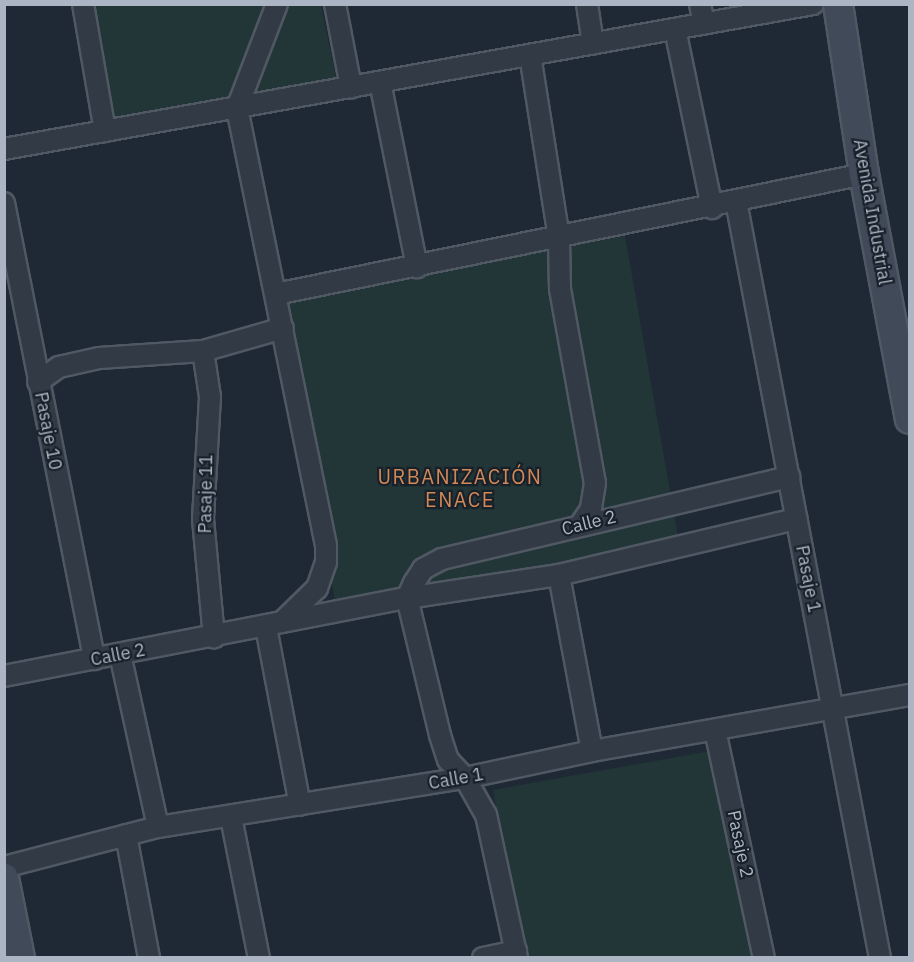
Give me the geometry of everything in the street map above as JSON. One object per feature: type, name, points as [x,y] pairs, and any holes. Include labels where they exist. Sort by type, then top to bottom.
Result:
[{"type":"street","points":[[83,4],[105,131]]},
{"type":"street","points":[[277,4],[237,108],[283,327],[326,554],[322,578],[312,597],[273,625],[300,805]]},
{"type":"street","points":[[335,4],[351,87]]},
{"type":"street","points":[[587,4],[593,44]]},
{"type":"street","points":[[700,4],[704,24]]},
{"type":"street","points":[[4,149],[813,4]]},
{"type":"street","name":"Avenida Industrial","points":[[838,4],[864,174],[909,419]]},
{"type":"street","points":[[675,29],[712,208]]},
{"type":"street","points":[[530,55],[560,238],[560,289],[595,483],[591,509],[581,524]]},
{"type":"street","points":[[380,82],[417,267]]},
{"type":"street","points":[[276,294],[712,208],[864,174]]},
{"type":"street","name":"Pasaje 1","points":[[736,201],[880,957]]},
{"type":"street","name":"Pasaje 10","points":[[4,203],[94,659]]},
{"type":"street","points":[[38,382],[59,367],[99,358],[203,351],[283,327]]},
{"type":"street","name":"Pasaje 11","points":[[203,351],[210,397],[203,519],[214,637]]},
{"type":"street","name":"Calle 2","points":[[407,598],[423,569],[442,559],[581,524],[789,477]]},
{"type":"street","name":"Calle 2","points":[[4,676],[407,598],[559,575],[796,519]]},
{"type":"street","points":[[559,575],[592,751]]},
{"type":"street","points":[[407,598],[448,760],[465,778],[486,814],[517,954],[483,957]]},
{"type":"street","points":[[120,654],[158,827]]},
{"type":"street","name":"Calle 1","points":[[4,867],[158,827],[231,818],[465,778],[592,751],[909,695]]},
{"type":"street","name":"Pasaje 2","points":[[715,730],[764,957]]},
{"type":"street","points":[[231,818],[259,957]]},
{"type":"street","points":[[126,835],[149,957]]},
{"type":"street","points":[[4,878],[20,957]]},
{"type":"green space","points":[[92,5],[321,5],[339,92],[116,131]]},
{"type":"green space","points":[[625,236],[681,551],[337,612],[281,297]]},
{"type":"green space","points":[[716,750],[752,957],[521,957],[493,790]]},
{"type":"district","name":"URBANIZACIÓN ENACE","points":[[460,488]]}]
